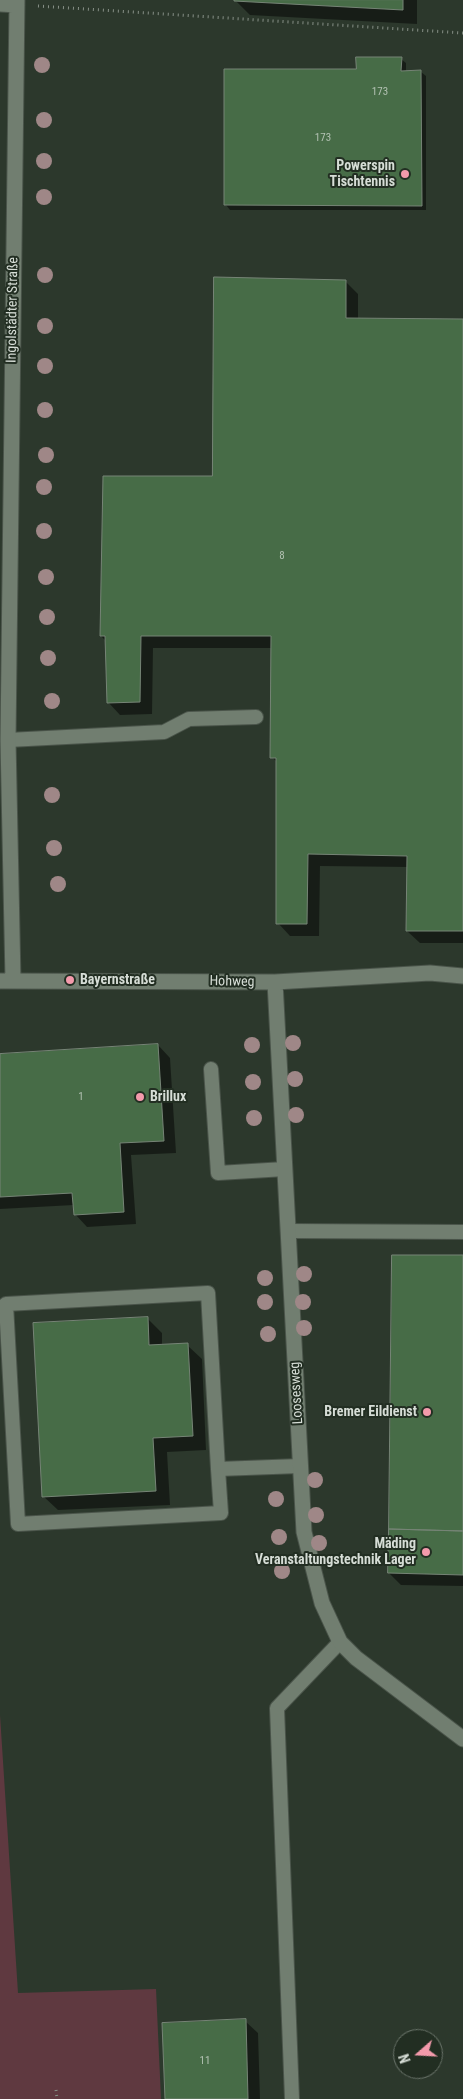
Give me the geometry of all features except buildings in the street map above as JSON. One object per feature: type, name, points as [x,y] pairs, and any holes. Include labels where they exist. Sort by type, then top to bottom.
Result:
[{"type":"street","points":[[0,4],[17,2]]},
{"type":"street","name":"Ingolstädter Straße","points":[[7,981],[17,2]]},
{"type":"street","name":"Hohweg","points":[[7,981],[276,982],[430,973],[463,976]]},
{"type":"street","name":"Loosesweg","points":[[276,982],[304,1532],[322,1603],[340,1642],[356,1658],[463,1739]]},
{"type":"lane","points":[[8,740],[164,732],[189,719],[256,717]]},
{"type":"lane","points":[[211,1069],[218,1173],[285,1169]]},
{"type":"lane","points":[[288,1232],[463,1232]]},
{"type":"lane","points":[[208,1293],[218,1469],[221,1513],[18,1524],[6,1304],[208,1293]]},
{"type":"lane","points":[[218,1469],[300,1466]]},
{"type":"lane","points":[[292,2099],[277,1708],[340,1642]]},
{"type":"path","points":[[17,2],[463,33]]},
{"type":"path","points":[[56,2090],[57,2099]]},
{"type":"shaded area","points":[[0,1715],[18,1993],[156,1989],[161,2099],[0,2099]]},
{"type":"place","name":"Powerspin Tischtennis","points":[[405,174]]},
{"type":"place","name":"Bayernstraße","points":[[70,980]]},
{"type":"place","name":"Brillux","points":[[140,1097]]},
{"type":"place","name":"Bremer Eildienst","points":[[427,1412]]},
{"type":"place","name":"Mäding Veranstaltungstechnik Lager","points":[[426,1552]]}]
